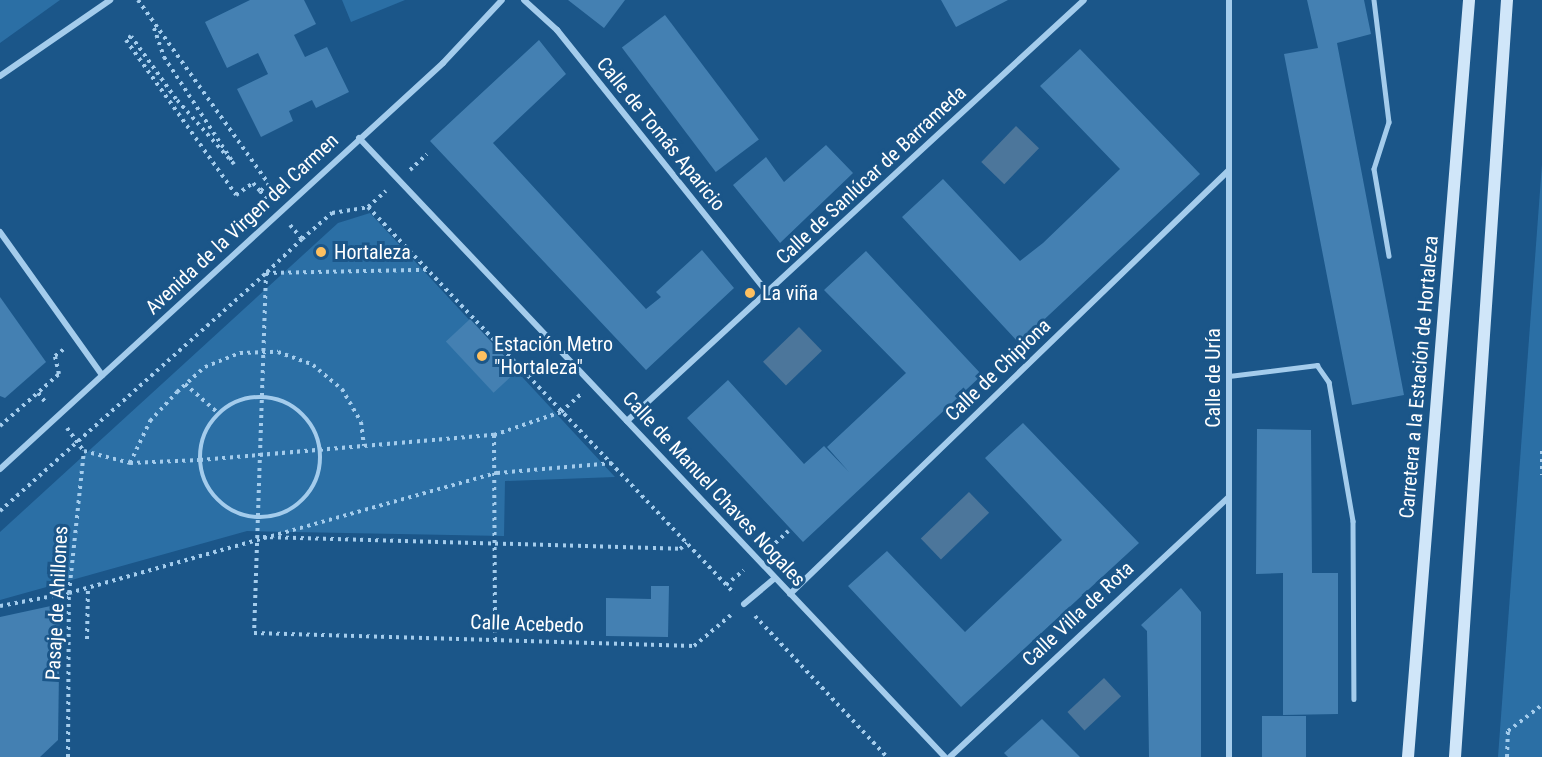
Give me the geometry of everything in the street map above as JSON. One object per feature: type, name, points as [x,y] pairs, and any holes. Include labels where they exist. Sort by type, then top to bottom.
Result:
[{"type":"street","points":[[0,76],[110,0]]},
{"type":"street","name":"Avenida de la Virgen del Carmen","points":[[0,469],[443,63],[502,0]]},
{"type":"street","name":"Calle de Tomás Aparicio","points":[[524,0],[557,30],[768,293]]},
{"type":"street","name":"Calle de Sanlúcar de Barrameda","points":[[627,422],[1084,0]]},
{"type":"street","name":"Calle de Uría","points":[[1229,0],[1229,757]]},
{"type":"street","name":"Carretera a la Estación de Hortaleza","points":[[1408,757],[1469,0]]},
{"type":"street","points":[[1455,757],[1508,0]]},
{"type":"street","name":"Calle de Manuel Chaves Nogales","points":[[359,138],[945,757]]},
{"type":"street","name":"Calle de Chipiona","points":[[790,594],[1229,170]]},
{"type":"street","points":[[0,232],[102,375]]},
{"type":"street","name":"Calle Villa de Rota","points":[[950,757],[1229,497]]},
{"type":"street","points":[[744,604],[776,578]]},
{"type":"lane","points":[[1374,0],[1389,122],[1374,169],[1389,256]]},
{"type":"lane","points":[[1229,376],[1317,365],[1329,382],[1353,521],[1353,699]]},
{"type":"path","points":[[138,0],[153,25],[269,184]]},
{"type":"path","points":[[153,25],[164,57],[234,164],[176,99],[131,36],[126,40],[236,195],[253,183],[260,191]]},
{"type":"path","points":[[0,511],[332,213],[368,207],[561,412],[614,463],[887,757]]},
{"type":"path","points":[[280,214],[302,239]]},
{"type":"path","points":[[266,273],[429,270]]},
{"type":"path","points":[[256,537],[266,273]]},
{"type":"path","points":[[0,426],[59,374],[55,356],[77,340]]},
{"type":"path","points":[[130,463],[150,422],[185,384],[205,367],[240,353],[278,352],[313,365],[342,389],[361,422],[364,446]]},
{"type":"path","points":[[185,384],[218,413]]},
{"type":"path","points":[[38,393],[84,452],[130,463],[200,460],[494,435],[561,412],[592,384]]},
{"type":"path","points":[[260,396],[285,402],[306,417],[321,449],[320,467],[305,498],[291,509],[257,517],[240,514],[213,495],[200,460],[207,428],[218,413],[231,404],[260,396]]},
{"type":"path","points":[[494,435],[497,473],[495,640]]},
{"type":"path","points":[[1542,451],[1542,475]]},
{"type":"path","name":"Pasaje de Ahillones","points":[[68,757],[69,593],[84,452]]},
{"type":"path","points":[[0,606],[69,593],[256,537],[497,473],[614,463]]},
{"type":"path","points":[[256,537],[680,549],[687,543]]},
{"type":"path","name":"Calle Acebedo","points":[[256,537],[254,633],[694,646],[744,604]]},
{"type":"path","points":[[87,639],[88,587]]},
{"type":"path","points":[[1507,757],[1508,732],[1542,705]]},
{"type":"shaded area","points":[[0,0],[60,0],[0,43]]},
{"type":"shaded area","points":[[342,0],[405,0],[351,22]]},
{"type":"shaded area","points":[[1016,126],[1039,148],[1004,184],[981,162]]},
{"type":"shaded area","points":[[1542,164],[1542,757],[1498,757]]},
{"type":"shaded area","points":[[370,213],[615,477],[505,481],[504,536],[247,531],[0,600],[0,532],[338,223]]},
{"type":"shaded area","points":[[799,327],[822,351],[786,385],[763,362]]},
{"type":"shaded area","points":[[969,492],[989,513],[941,559],[921,539]]},
{"type":"shaded area","points":[[1104,678],[1121,696],[1084,730],[1067,712]]},
{"type":"building","points":[[250,0],[304,0],[316,24],[294,35],[305,57],[327,47],[349,92],[316,108],[312,100],[289,111],[293,121],[261,137],[237,89],[268,74],[258,53],[227,68],[205,22]]},
{"type":"building","points":[[568,0],[625,0],[604,28]]},
{"type":"building","points":[[941,0],[1008,0],[956,27]]},
{"type":"building","points":[[1307,0],[1364,0],[1371,34],[1337,43],[1404,395],[1352,405],[1284,54],[1318,48]]},
{"type":"building","points":[[665,15],[759,140],[716,172],[622,47]]},
{"type":"building","points":[[539,40],[566,74],[493,143],[646,309],[661,297],[656,292],[702,250],[734,288],[646,370],[430,141]]},
{"type":"building","points":[[1080,49],[1200,174],[1019,343],[902,217],[943,179],[1020,261],[1043,243],[1120,169],[1040,86]]},
{"type":"building","points":[[826,145],[853,173],[780,243],[733,185],[766,157],[784,182]]},
{"type":"building","points":[[866,251],[982,375],[803,542],[687,418],[728,380],[804,464],[824,446],[849,472],[827,447],[906,373],[824,290]]},
{"type":"building","points":[[0,297],[46,362],[5,398],[0,396]]},
{"type":"building","name":"Estación Metro \"Hortaleza\"","points":[[470,319],[518,370],[494,393],[446,342]]},
{"type":"building","points":[[1023,423],[1139,543],[961,707],[848,586],[887,551],[965,632],[1062,540],[985,458]]},
{"type":"building","points":[[1257,429],[1311,430],[1312,573],[1338,573],[1338,714],[1283,715],[1283,573],[1256,574]]},
{"type":"building","points":[[651,586],[669,586],[668,637],[606,636],[606,598],[651,599]]},
{"type":"building","points":[[1181,588],[1201,612],[1201,757],[1149,757],[1147,631],[1141,625]]},
{"type":"building","points":[[60,604],[58,740],[40,757],[0,757],[0,617]]},
{"type":"building","points":[[1262,716],[1306,716],[1306,757],[1262,757]]},
{"type":"building","points":[[1042,719],[1080,757],[1008,757],[1004,753]]},
{"type":"place","name":"Hortaleza","points":[[321,252]]},
{"type":"place","name":"La viña","points":[[750,293]]},
{"type":"place","name":"Estación Metro \"Hortaleza\"","points":[[482,356]]}]
